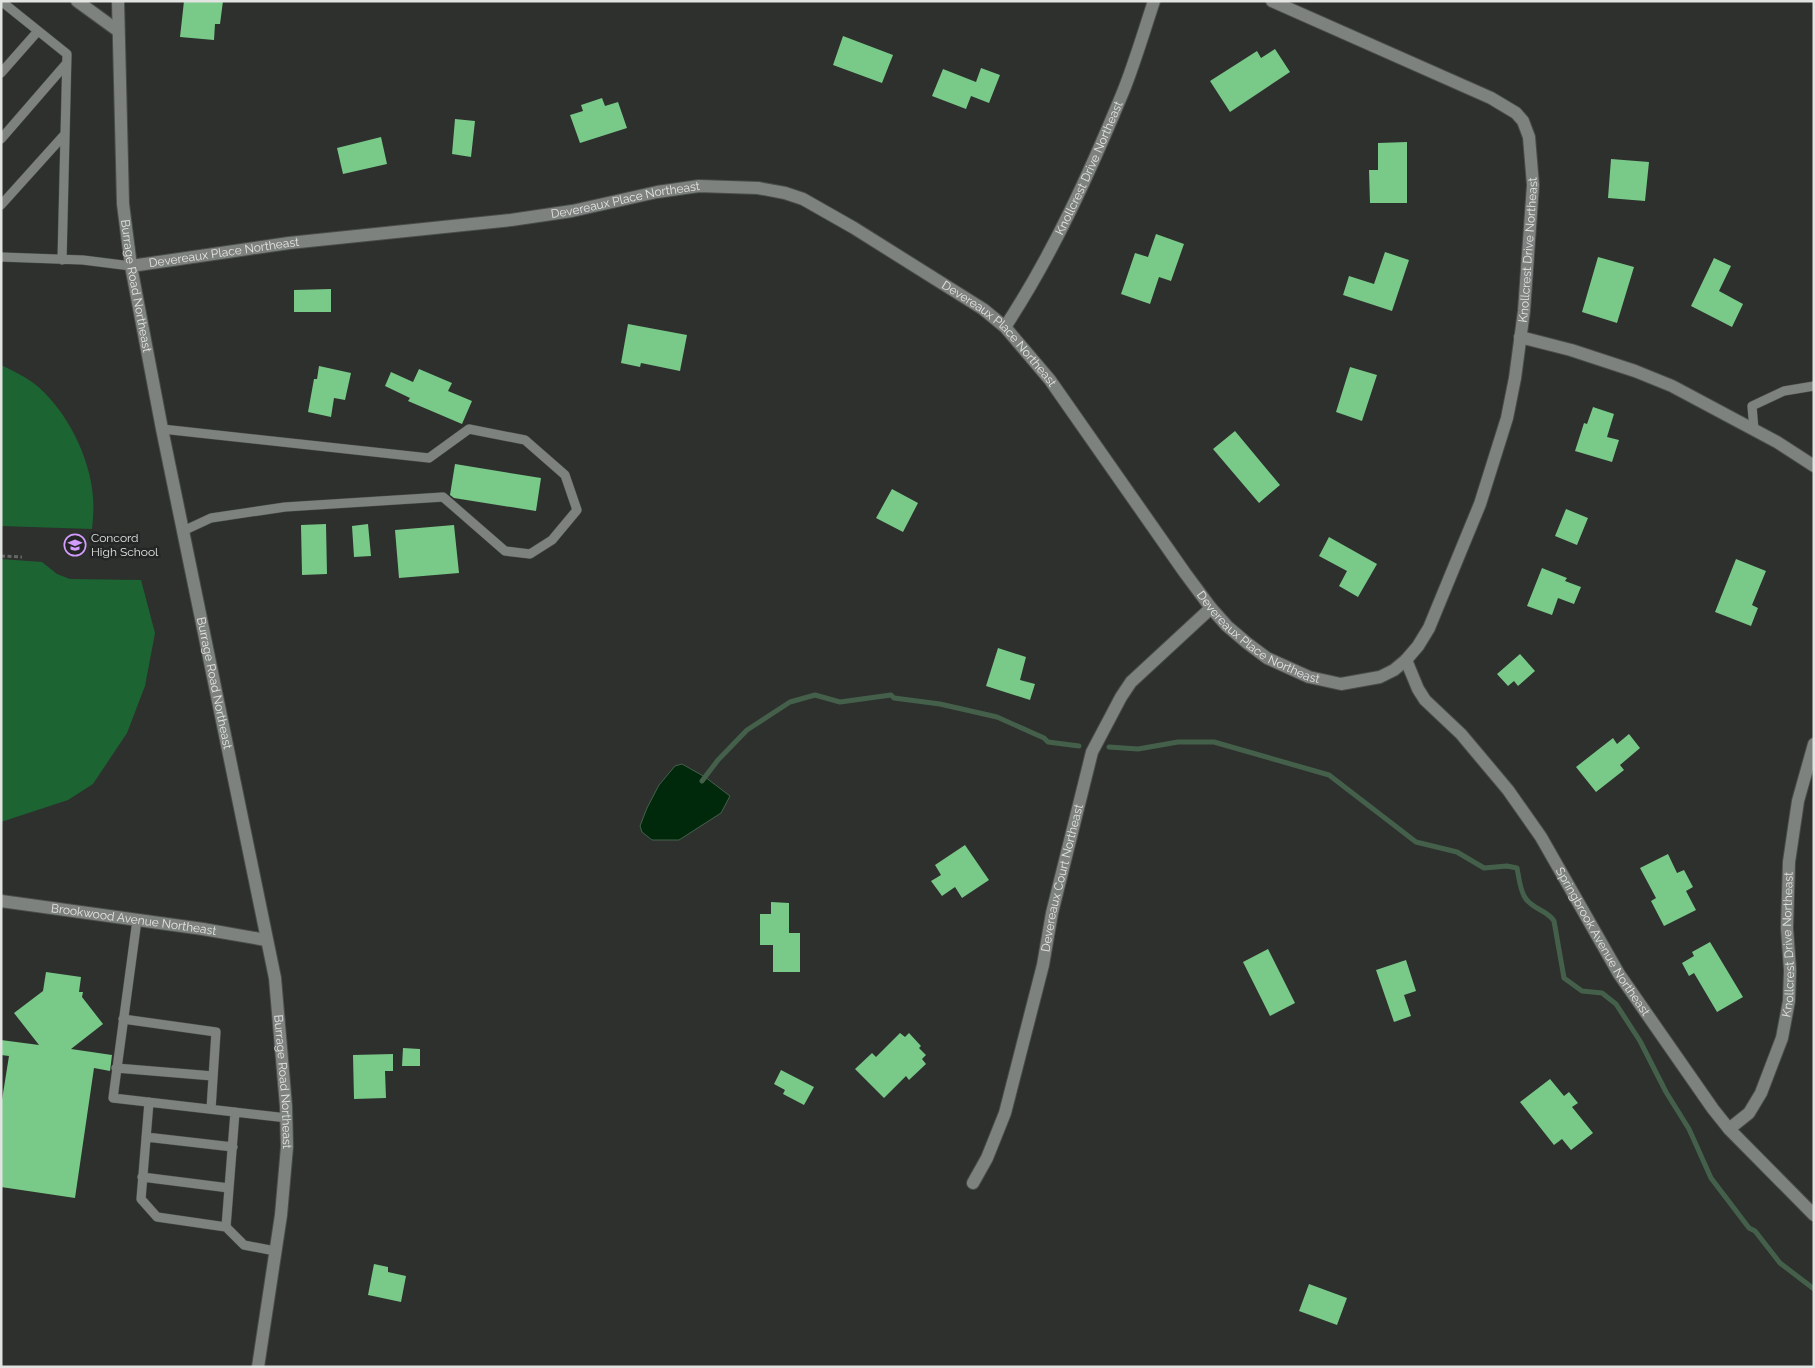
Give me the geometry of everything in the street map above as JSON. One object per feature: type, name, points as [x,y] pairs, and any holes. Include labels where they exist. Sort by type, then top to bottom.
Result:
[{"type":"street","points":[[77,1],[117,30]]},
{"type":"street","name":"Burrage Road Northeast","points":[[118,1],[117,30],[123,204],[131,266],[182,531],[275,978],[287,1147],[281,1215],[258,1367]]},
{"type":"street","name":"Knollcrest Drive Northeast","points":[[1005,327],[1024,299],[1059,235],[1124,90],[1154,1]]},
{"type":"street","name":"Knollcrest Drive Northeast","points":[[1272,1],[1491,98],[1516,112],[1523,121],[1529,137],[1533,185],[1524,311],[1520,337],[1571,350],[1635,371],[1672,386],[1784,446],[1814,466]]},
{"type":"street","name":"Devereaux Place Northeast","points":[[131,266],[289,243],[511,220],[572,210],[657,192],[699,186],[758,188],[785,193],[803,199],[837,218],[982,309],[1005,327],[1050,380],[1185,573],[1227,626],[1268,658],[1309,678],[1341,684],[1380,677],[1387,673],[1406,660],[1418,646],[1429,628],[1480,504],[1507,418],[1520,337]]},
{"type":"street","name":"Devereaux Court Northeast","points":[[973,1184],[987,1158],[1005,1114],[1092,752],[1131,682],[1211,608]]},
{"type":"street","name":"Springbrook Avenue Northeast","points":[[1406,660],[1418,689],[1425,700],[1461,734],[1508,790],[1541,837],[1619,974],[1713,1109],[1729,1129],[1814,1215]]},
{"type":"street","name":"Knollcrest Drive Northeast","points":[[1729,1129],[1750,1113],[1761,1092],[1782,1038],[1788,1001],[1790,970],[1787,928],[1789,862],[1798,801],[1814,744]]},
{"type":"street","name":"Brookwood Avenue Northeast","points":[[1,901],[266,940]]},
{"type":"lane","points":[[2,4],[38,30],[66,54],[62,260]]},
{"type":"lane","points":[[1,73],[38,30]]},
{"type":"lane","points":[[1,139],[66,64]]},
{"type":"lane","points":[[1,205],[65,134]]},
{"type":"lane","points":[[1,257],[131,266]]},
{"type":"lane","points":[[1754,430],[1752,406],[1784,391],[1814,386]]},
{"type":"lane","points":[[162,429],[429,458],[469,429],[525,440],[565,475],[576,510],[552,540],[530,554],[505,551],[443,497],[285,507],[211,518],[182,531]]},
{"type":"lane","points":[[137,920],[112,1098],[286,1118]]},
{"type":"lane","points":[[123,1019],[216,1032],[211,1109]]},
{"type":"lane","points":[[116,1068],[213,1076]]},
{"type":"lane","points":[[148,1102],[141,1199],[157,1217],[226,1227],[244,1245],[275,1251]]},
{"type":"lane","points":[[226,1227],[236,1112]]},
{"type":"lane","points":[[146,1137],[233,1147]]},
{"type":"lane","points":[[142,1177],[230,1188]]},
{"type":"path","points":[[1,556],[22,557]]},
{"type":"shaded area","points":[[1,365],[28,379],[44,392],[74,434],[82,450],[91,483],[92,529],[1,526]]},
{"type":"shaded area","points":[[1,559],[42,562],[57,574],[70,579],[141,580],[155,633],[145,686],[127,733],[93,784],[68,800],[1,822]]},
{"type":"shaded area","points":[[682,764],[705,777],[730,796],[721,813],[679,840],[652,840],[642,832],[640,826],[647,808],[659,785],[675,766]]},
{"type":"building","points":[[184,1],[223,1],[220,24],[215,24],[214,40],[180,37]]},
{"type":"building","points":[[843,36],[893,55],[882,83],[833,65]]},
{"type":"building","points":[[1275,49],[1290,72],[1230,112],[1210,81],[1257,51],[1261,58]]},
{"type":"building","points":[[981,68],[1000,75],[989,103],[971,96],[966,109],[932,96],[943,69],[976,82]]},
{"type":"building","points":[[602,98],[605,106],[618,102],[627,128],[580,143],[570,115],[583,111],[581,105]]},
{"type":"building","points":[[455,119],[475,121],[471,157],[452,154]]},
{"type":"building","points":[[381,137],[387,164],[343,174],[337,148]]},
{"type":"building","points":[[1407,142],[1407,203],[1370,203],[1369,170],[1378,170],[1378,143]]},
{"type":"building","points":[[1611,159],[1649,162],[1645,201],[1608,198]]},
{"type":"building","points":[[1156,234],[1184,244],[1171,281],[1159,277],[1150,304],[1121,294],[1135,253],[1148,257]]},
{"type":"building","points":[[1385,252],[1409,260],[1392,311],[1343,295],[1349,276],[1374,284]]},
{"type":"building","points":[[1598,257],[1634,267],[1617,323],[1582,312]]},
{"type":"building","points":[[1714,258],[1731,266],[1719,291],[1743,304],[1732,327],[1691,306]]},
{"type":"building","points":[[331,289],[331,312],[294,312],[294,290]]},
{"type":"building","points":[[628,324],[687,335],[680,371],[641,363],[640,367],[621,363]]},
{"type":"building","points":[[319,366],[351,373],[345,400],[334,398],[331,417],[308,412],[314,379],[317,379]]},
{"type":"building","points":[[1350,367],[1377,375],[1362,421],[1336,412]]},
{"type":"building","points":[[419,369],[452,383],[448,391],[472,401],[462,424],[408,401],[410,398],[385,386],[391,372],[413,382]]},
{"type":"building","points":[[1593,407],[1614,414],[1607,437],[1619,440],[1612,462],[1575,451],[1584,423],[1587,424]]},
{"type":"building","points":[[1235,431],[1280,485],[1259,503],[1213,449]]},
{"type":"building","points":[[455,464],[541,478],[536,511],[454,498],[450,495]]},
{"type":"building","points":[[892,489],[918,503],[903,532],[876,518]]},
{"type":"building","points":[[1566,509],[1588,518],[1577,545],[1555,536]]},
{"type":"building","points":[[326,524],[327,574],[302,575],[301,525]]},
{"type":"building","points":[[368,524],[371,556],[354,557],[352,526]]},
{"type":"building","points":[[454,525],[459,573],[399,578],[395,530]]},
{"type":"building","points":[[1329,537],[1377,564],[1358,597],[1339,586],[1347,571],[1319,556]]},
{"type":"building","points":[[1736,559],[1766,571],[1752,605],[1758,608],[1751,626],[1715,612]]},
{"type":"building","points":[[1542,568],[1567,578],[1565,581],[1581,587],[1574,604],[1558,598],[1552,615],[1527,606]]},
{"type":"building","points":[[998,648],[1026,657],[1020,680],[1035,684],[1030,700],[986,686]]},
{"type":"building","points":[[1520,654],[1535,671],[1518,686],[1514,681],[1508,686],[1497,674]]},
{"type":"building","points":[[1629,734],[1640,748],[1620,765],[1624,770],[1596,792],[1576,767],[1613,738],[1617,744]]},
{"type":"building","points":[[965,845],[989,880],[962,898],[955,887],[942,896],[931,881],[941,875],[935,865]]},
{"type":"building","points":[[1668,854],[1677,873],[1684,870],[1693,887],[1686,891],[1696,910],[1664,926],[1651,901],[1656,898],[1640,868]]},
{"type":"building","points":[[771,902],[789,903],[789,933],[800,933],[800,972],[773,972],[773,945],[760,945],[760,914],[771,914]]},
{"type":"building","points":[[1710,942],[1743,997],[1717,1012],[1694,973],[1689,976],[1682,963],[1694,956],[1692,952]]},
{"type":"building","points":[[1268,949],[1295,1003],[1270,1016],[1243,962]]},
{"type":"building","points":[[1406,960],[1416,991],[1404,995],[1411,1016],[1394,1022],[1376,970]]},
{"type":"building","points":[[46,972],[81,977],[79,992],[83,992],[82,997],[103,1024],[71,1049],[112,1055],[110,1071],[94,1068],[75,1198],[1,1187],[1,1106],[9,1056],[1,1055],[1,1040],[39,1045],[14,1013],[43,991]]},
{"type":"building","points":[[900,1033],[905,1037],[909,1033],[921,1046],[919,1048],[926,1055],[922,1059],[926,1064],[909,1080],[906,1076],[884,1098],[855,1069],[872,1053],[876,1057]]},
{"type":"building","points":[[403,1048],[420,1049],[420,1066],[402,1066]]},
{"type":"building","points":[[393,1054],[393,1071],[385,1071],[386,1098],[354,1099],[353,1055]]},
{"type":"building","points":[[781,1070],[814,1087],[804,1105],[783,1094],[785,1090],[774,1084]]},
{"type":"building","points":[[1550,1079],[1564,1096],[1569,1092],[1578,1103],[1572,1107],[1593,1133],[1571,1150],[1562,1139],[1554,1145],[1520,1102]]},
{"type":"building","points":[[374,1264],[388,1267],[388,1272],[406,1276],[401,1302],[368,1295]]},
{"type":"building","points":[[1309,1284],[1347,1298],[1337,1325],[1299,1311]]},
{"type":"waterway","points":[[702,781],[718,760],[747,730],[790,702],[815,695],[840,702],[891,695],[894,698],[940,704],[997,717],[1044,738],[1048,742],[1079,746]]},
{"type":"waterway","points":[[1109,747],[1138,749],[1178,742],[1214,742],[1329,775],[1416,842],[1457,852],[1484,868],[1507,866],[1517,868],[1521,888],[1526,899],[1554,921],[1564,978],[1582,991],[1602,993],[1616,1004],[1640,1041],[1666,1092],[1689,1129],[1711,1178],[1749,1228],[1755,1231],[1780,1263],[1814,1289]]},
{"type":"place","name":"Concord High School","points":[[75,545]]}]
